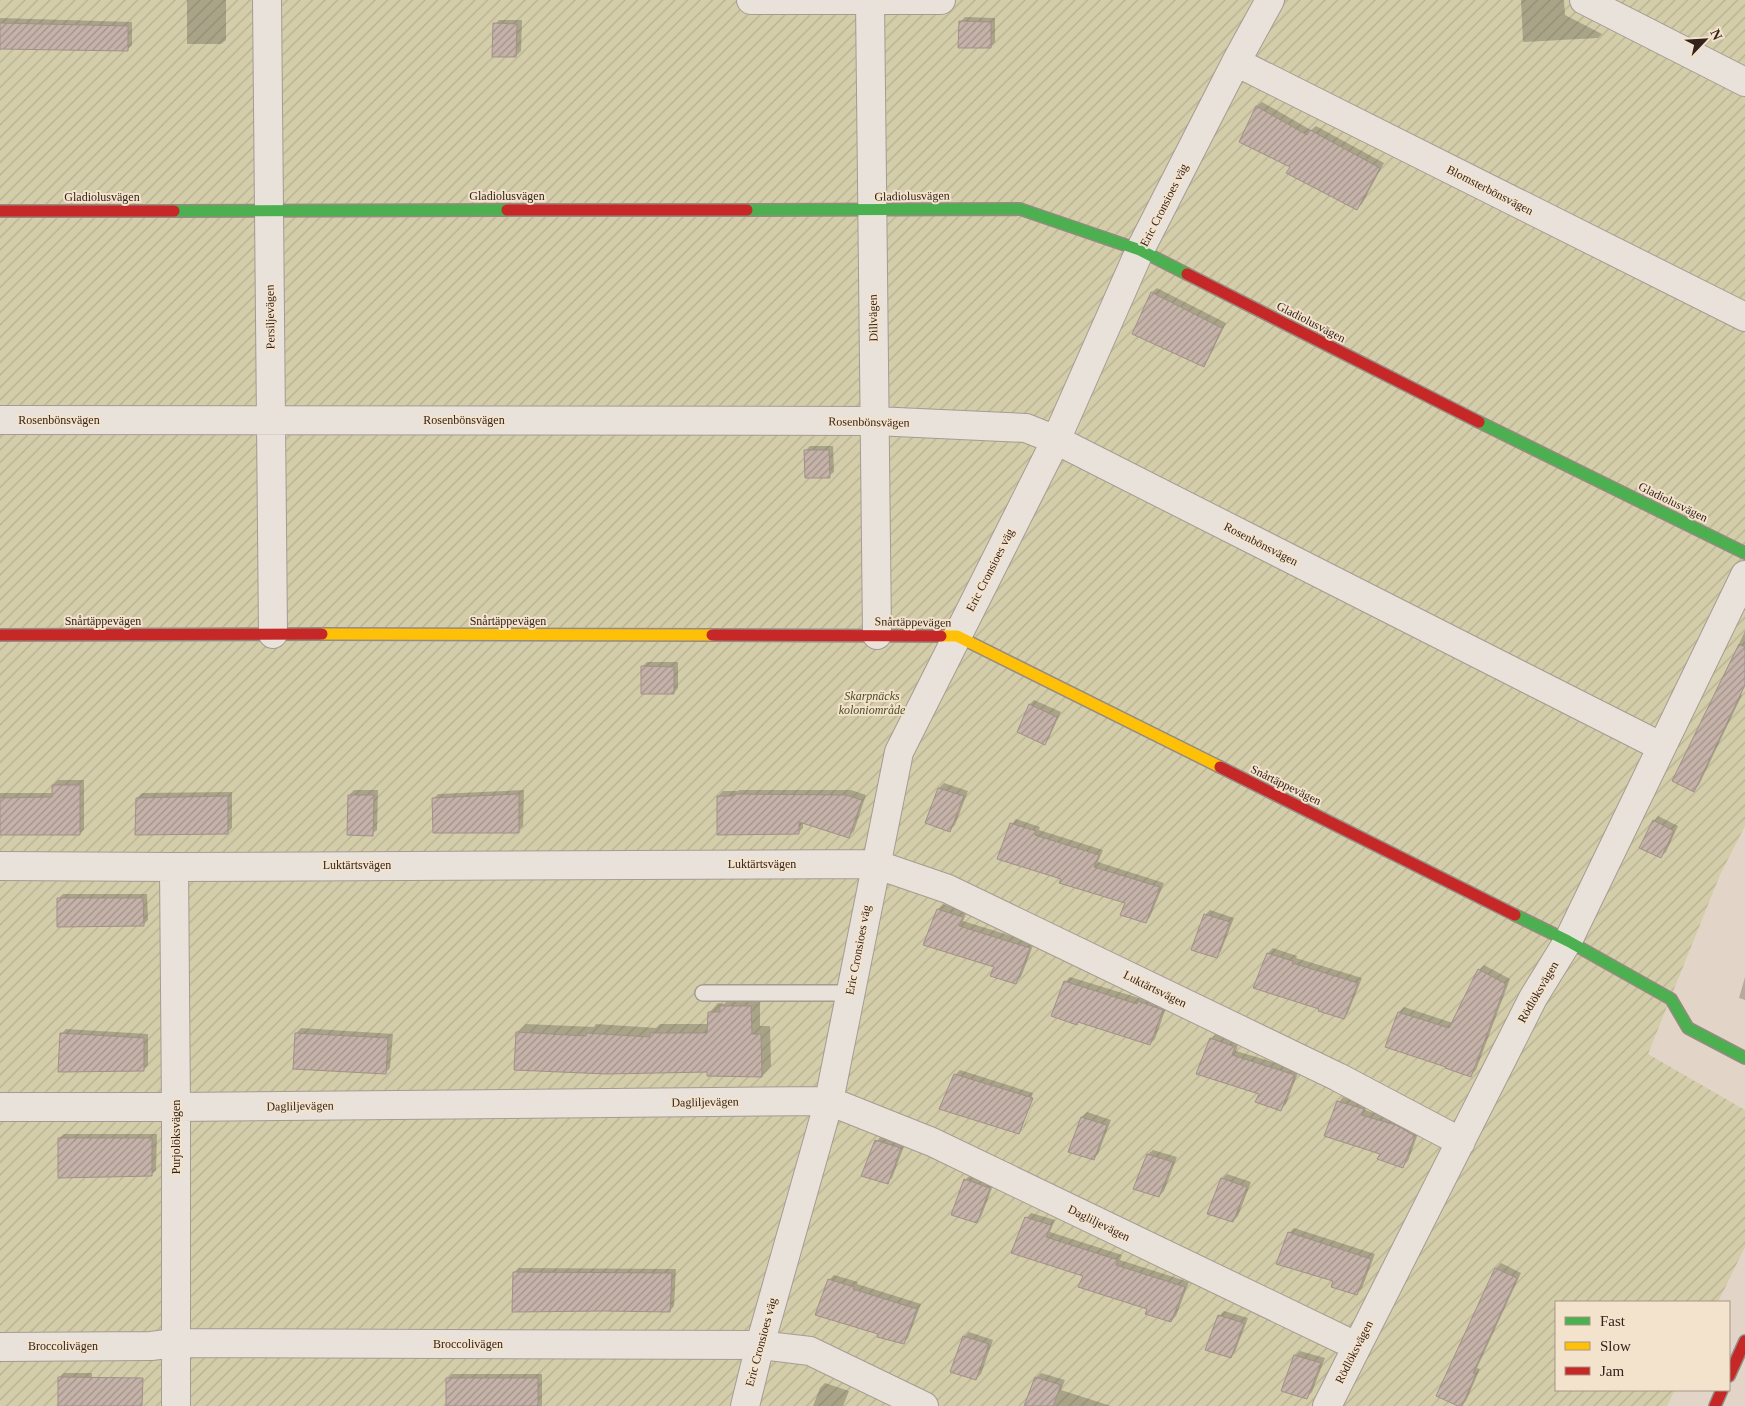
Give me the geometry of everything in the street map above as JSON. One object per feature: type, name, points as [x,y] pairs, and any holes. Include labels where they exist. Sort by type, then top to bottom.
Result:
[{"type":"street","name":"Persiljevägen","points":[[267,0],[273,634]]},
{"type":"street","points":[[751,0],[941,0]]},
{"type":"street","name":"Eric Cronsioes väg","points":[[745,1406],[760,1345],[829,1101],[898,752],[1056,440],[1140,250],[1236,62],[1270,0]]},
{"type":"street","points":[[1584,0],[1745,82]]},
{"type":"street","name":"Dillvägen","points":[[870,1],[877,635]]},
{"type":"street","name":"Blomsterbönsvägen","points":[[1236,62],[1745,317]]},
{"type":"street","name":"Gladiolusvägen","points":[[0,211],[872,210],[1020,208],[1140,250],[1477,421],[1745,553]]},
{"type":"street","name":"Rosenbönsvägen","points":[[0,420],[874,421],[1026,428],[1056,440],[1662,747]]},
{"type":"street","name":"Rödlöksvägen","points":[[1327,1406],[1533,998],[1568,941],[1745,574]]},
{"type":"street","name":"Snårtäppevägen","points":[[0,636],[273,634],[957,636],[1568,941],[1671,999],[1688,1028],[1745,1058]]},
{"type":"street","name":"Luktärtsvägen","points":[[0,866],[875,864],[948,889],[1338,1077],[1461,1142]]},
{"type":"street","name":"Purjolöksvägen","points":[[174,867],[176,1406]]},
{"type":"street","name":"Dagliljevägen","points":[[0,1107],[829,1101],[932,1142],[1356,1346]]},
{"type":"street","points":[[1730,1374],[1745,1341]]},
{"type":"street","name":"Broccolivägen","points":[[0,1346],[151,1346],[175,1343],[760,1345],[810,1352],[924,1406]]},
{"type":"street","points":[[1715,1406],[1722,1391]]},
{"type":"lane","points":[[702,993],[850,993]]},
{"type":"green space","name":"Skarpnäcks koloniområde","points":[[0,0],[1745,0],[1745,826],[1720,875],[1648,1054],[1745,1110],[1745,1247],[1718,1301],[1555,1301],[1555,1391],[1674,1391],[1667,1406],[0,1406]]},
{"type":"building","points":[[959,21],[991,22],[991,48],[958,48]]},
{"type":"building","points":[[0,23],[128,26],[128,51],[0,49]]},
{"type":"building","points":[[493,23],[517,24],[516,57],[492,57]]},
{"type":"building","points":[[1256,106],[1307,135],[1310,130],[1380,168],[1357,210],[1286,173],[1290,167],[1239,142]]},
{"type":"building","points":[[1151,292],[1222,328],[1204,367],[1132,334]]},
{"type":"building","points":[[804,450],[829,450],[830,478],[805,478]]},
{"type":"building","points":[[1739,644],[1745,647],[1745,685],[1694,792],[1672,781]]},
{"type":"building","points":[[641,666],[674,667],[674,694],[641,694]]},
{"type":"building","points":[[1029,704],[1057,717],[1045,745],[1017,732]]},
{"type":"building","points":[[52,785],[80,785],[80,835],[0,835],[0,798],[52,797]]},
{"type":"building","points":[[938,788],[964,796],[950,832],[925,823]]},
{"type":"building","points":[[519,794],[519,833],[433,833],[432,798]]},
{"type":"building","points":[[733,794],[846,795],[862,800],[849,838],[799,822],[799,834],[717,835],[717,796],[733,796]]},
{"type":"building","points":[[348,795],[374,795],[373,836],[347,835]]},
{"type":"building","points":[[228,796],[228,834],[135,835],[136,798]]},
{"type":"building","points":[[1653,820],[1674,831],[1661,858],[1639,848]]},
{"type":"building","points":[[1010,823],[1036,831],[1035,835],[1099,855],[1094,867],[1160,887],[1146,923],[1120,915],[1125,903],[1059,883],[1061,879],[997,859]]},
{"type":"building","points":[[57,898],[143,898],[144,926],[57,927]]},
{"type":"building","points":[[937,909],[963,917],[959,926],[1030,948],[1016,984],[990,976],[994,967],[923,945]]},
{"type":"building","points":[[1204,914],[1230,922],[1217,958],[1191,950]]},
{"type":"building","points":[[1267,953],[1293,961],[1292,963],[1358,983],[1344,1019],[1253,988]]},
{"type":"building","points":[[1478,969],[1506,984],[1471,1077],[1385,1047],[1398,1012],[1449,1028]]},
{"type":"building","points":[[1064,981],[1137,1004],[1138,1001],[1163,1010],[1150,1045],[1078,1022],[1077,1025],[1051,1016]]},
{"type":"building","points":[[720,1006],[751,1006],[752,1034],[761,1034],[762,1077],[707,1076],[707,1072],[607,1074],[514,1070],[516,1032],[586,1036],[586,1033],[650,1037],[650,1033],[707,1033],[708,1012],[720,1012]]},
{"type":"building","points":[[60,1033],[144,1038],[144,1071],[58,1072]]},
{"type":"building","points":[[295,1033],[388,1038],[386,1074],[293,1069]]},
{"type":"building","points":[[1210,1038],[1235,1047],[1232,1055],[1295,1075],[1281,1111],[1255,1102],[1259,1094],[1196,1074]]},
{"type":"building","points":[[954,1074],[1033,1098],[1019,1134],[939,1109]]},
{"type":"building","points":[[1337,1101],[1364,1109],[1361,1115],[1396,1125],[1415,1136],[1403,1168],[1377,1159],[1380,1154],[1324,1136]]},
{"type":"building","points":[[1081,1117],[1107,1125],[1094,1160],[1068,1152]]},
{"type":"building","points":[[58,1138],[152,1138],[152,1176],[58,1178]]},
{"type":"building","points":[[875,1140],[901,1148],[888,1184],[861,1176]]},
{"type":"building","points":[[1147,1154],[1173,1162],[1159,1197],[1133,1189]]},
{"type":"building","points":[[1221,1178],[1247,1187],[1233,1222],[1207,1214]]},
{"type":"building","points":[[964,1179],[990,1188],[977,1223],[951,1215]]},
{"type":"building","points":[[1025,1217],[1051,1225],[1046,1237],[1118,1260],[1116,1265],[1185,1287],[1171,1322],[1145,1314],[1147,1309],[1078,1287],[1083,1276],[1011,1253]]},
{"type":"building","points":[[1288,1232],[1371,1259],[1357,1295],[1331,1287],[1333,1281],[1276,1264]]},
{"type":"building","points":[[1495,1268],[1517,1278],[1473,1373],[1476,1374],[1462,1406],[1458,1406],[1436,1396]]},
{"type":"building","points":[[513,1272],[672,1273],[670,1312],[512,1312]]},
{"type":"building","points":[[828,1279],[917,1309],[904,1344],[877,1337],[878,1334],[815,1315]]},
{"type":"building","points":[[1218,1315],[1244,1323],[1231,1358],[1205,1350]]},
{"type":"building","points":[[963,1336],[989,1344],[976,1380],[950,1372]]},
{"type":"building","points":[[1294,1355],[1321,1363],[1307,1399],[1281,1391]]},
{"type":"building","points":[[58,1377],[143,1378],[142,1406],[58,1406]]},
{"type":"building","points":[[1035,1377],[1061,1385],[1053,1406],[1024,1406]]},
{"type":"building","points":[[446,1378],[538,1378],[538,1406],[446,1406]]},
{"type":"traffic: fast","points":[[747,210],[1020,209],[1140,250],[1187,274]]},
{"type":"traffic: fast","points":[[174,211],[507,210]]},
{"type":"traffic: fast","points":[[1479,422],[1745,553]]},
{"type":"traffic: fast","points":[[1515,915],[1568,941],[1671,999],[1688,1028],[1745,1058]]},
{"type":"traffic: slow","points":[[322,634],[712,635]]},
{"type":"traffic: slow","points":[[941,636],[957,636],[1220,767]]},
{"type":"traffic: jam","points":[[507,210],[747,210]]},
{"type":"traffic: jam","points":[[0,211],[174,211]]},
{"type":"traffic: jam","points":[[1187,274],[1479,422]]},
{"type":"traffic: jam","points":[[0,635],[322,634]]},
{"type":"traffic: jam","points":[[712,635],[941,636]]},
{"type":"traffic: jam","points":[[1220,767],[1515,915]]},
{"type":"traffic: jam","points":[[1730,1374],[1745,1341]]},
{"type":"traffic: jam","points":[[1715,1406],[1722,1391]]}]
